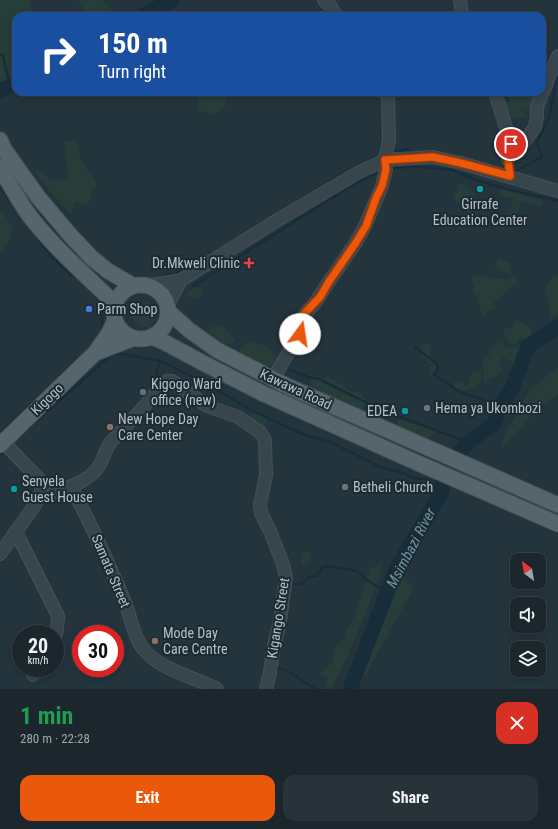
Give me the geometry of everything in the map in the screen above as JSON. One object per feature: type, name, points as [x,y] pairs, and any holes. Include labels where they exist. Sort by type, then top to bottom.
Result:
[{"type":"main road","points":[[0,140],[38,197],[92,258],[108,271],[140,285],[153,288],[160,292],[165,298],[168,308],[167,322],[161,331],[152,337],[143,339],[134,338],[119,328],[115,320],[114,313],[115,304],[122,293],[140,285]]},
{"type":"main road","points":[[0,168],[36,224],[72,263],[115,304]]},
{"type":"main road","name":"Kawawa Road","points":[[168,308],[189,330],[217,350],[273,379],[558,506]]},
{"type":"main road","points":[[95,353],[109,333],[115,320]]},
{"type":"main road","name":"Kawawa Road","points":[[152,337],[264,394],[558,524]]},
{"type":"main road","points":[[95,353],[134,338]]},
{"type":"main road","name":"Kigogo","points":[[1,443],[95,353]]},
{"type":"street","points":[[324,0],[334,12]]},
{"type":"street","points":[[460,0],[462,12]]},
{"type":"street","points":[[546,85],[558,56]]},
{"type":"street","points":[[273,379],[300,334],[304,314],[320,297],[366,226],[382,186],[386,170],[385,160],[390,140],[387,96]]},
{"type":"street","points":[[496,96],[511,144],[508,159],[510,176]]},
{"type":"street","points":[[508,159],[525,141],[534,127],[537,116],[537,106],[541,96]]},
{"type":"street","points":[[140,285],[160,284],[181,280],[299,207],[359,172],[385,160],[433,157],[510,176],[558,191]]},
{"type":"street","points":[[168,308],[181,280]]},
{"type":"street","name":"Kigango Street","points":[[41,496],[71,487],[92,474],[98,468],[110,443],[143,408],[163,383],[167,381],[172,381],[179,385],[207,406],[229,413],[260,432],[265,440],[266,474],[260,505],[261,513],[283,564],[286,577],[280,621],[266,689]]},
{"type":"street","points":[[0,554],[41,496],[42,490],[39,479],[1,443]]},
{"type":"street","name":"Samata Street","points":[[71,487],[86,514],[117,582],[132,625],[141,644],[150,655],[166,667],[217,689]]},
{"type":"street","points":[[16,532],[58,616],[57,625]]},
{"type":"green space","points":[[0,0],[29,0],[33,12],[12,12],[12,83],[0,89]]},
{"type":"green space","points":[[77,0],[101,0],[114,12],[86,12]]},
{"type":"green space","points":[[197,96],[227,96],[225,108],[219,112],[212,113],[199,110]]},
{"type":"green space","points":[[509,96],[518,97],[514,96],[533,98],[544,96],[548,101],[540,121],[520,107],[528,117],[506,118],[504,101],[510,102]]},
{"type":"green space","points":[[64,141],[76,141],[81,160],[97,184],[91,193],[91,199],[87,205],[74,202],[72,214],[57,199],[35,171],[36,169],[53,180],[68,178]]},
{"type":"green space","points":[[463,183],[472,191],[481,209],[474,217],[466,211],[464,203],[456,201],[454,197],[454,193],[458,190],[459,185]]},
{"type":"green space","points":[[500,187],[544,202],[540,206],[521,201],[515,222],[506,218],[514,198],[500,197]]},
{"type":"green space","points":[[0,208],[13,228],[9,242],[0,252]]},
{"type":"green space","points":[[500,259],[511,264],[511,275],[493,266]]},
{"type":"green space","points":[[475,274],[496,279],[516,276],[518,279],[516,285],[507,288],[508,291],[493,303],[497,307],[492,310],[490,309],[483,317],[479,306],[479,298],[473,293],[474,286],[471,279]]},
{"type":"green space","points":[[554,275],[558,275],[558,314],[551,317],[545,290]]},
{"type":"green space","points":[[196,287],[200,288],[202,293],[196,299],[187,296],[189,291]]},
{"type":"green space","points":[[147,301],[155,310],[156,318],[150,328],[139,326],[131,317],[133,308]]},
{"type":"green space","points":[[515,320],[531,327],[531,334],[527,339],[520,338],[516,345],[509,343],[504,335],[505,328],[511,329]]},
{"type":"green space","points":[[223,325],[235,341],[226,345],[208,332],[211,327]]},
{"type":"green space","points":[[254,341],[267,347],[275,357],[281,356],[276,374],[270,366],[262,365],[238,355],[246,342]]},
{"type":"green space","points":[[498,341],[508,349],[528,344],[515,364],[503,357],[498,365],[503,369],[496,377],[484,382],[484,357],[489,356],[490,348],[494,348]]},
{"type":"green space","points":[[422,344],[430,344],[431,357],[439,363],[432,377],[430,375],[432,372],[430,366],[434,366],[433,363],[429,364],[425,357],[421,356],[419,350]]},
{"type":"green space","points":[[558,367],[558,394],[540,406],[503,448],[501,442],[530,390]]},
{"type":"green space","points":[[474,371],[482,372],[481,382],[465,391],[454,389],[455,382],[462,381],[465,386],[468,385],[469,379]]},
{"type":"green space","points":[[311,375],[325,380],[326,376],[341,384],[352,393],[358,391],[368,402],[356,413],[325,398],[318,390],[317,391],[311,387]]},
{"type":"green space","points":[[253,411],[269,419],[263,427],[251,419]]},
{"type":"green space","points":[[399,417],[422,424],[434,430],[434,433],[425,440],[417,437],[421,426],[414,436],[397,428]]},
{"type":"green space","points":[[302,551],[310,552],[311,561],[307,561],[307,566],[301,565]]},
{"type":"green space","points":[[382,564],[379,580],[347,657],[331,689],[324,689],[328,677],[318,674],[332,663],[336,646],[345,638],[347,630],[354,617],[370,568]]},
{"type":"green space","points":[[402,573],[414,588],[365,676],[362,663],[378,599]]},
{"type":"waterway","points":[[150,12],[172,0]]},
{"type":"waterway","points":[[0,55],[3,55],[11,85]]},
{"type":"waterway","points":[[514,172],[542,157],[537,142],[549,118],[558,72]]},
{"type":"waterway","points":[[0,91],[12,85]]},
{"type":"waterway","points":[[390,152],[409,149]]},
{"type":"waterway","points":[[298,201],[350,169],[381,155]]},
{"type":"waterway","points":[[389,169],[415,166],[452,170],[476,180],[510,190],[558,201]]},
{"type":"waterway","points":[[193,286],[354,184],[382,171]]},
{"type":"waterway","points":[[0,185],[7,197],[51,256],[70,274],[78,277]]},
{"type":"waterway","points":[[166,275],[173,275],[192,266]]},
{"type":"waterway","points":[[101,300],[103,331]]},
{"type":"waterway","name":"Msimbazi River","points":[[350,689],[396,569],[442,492],[442,481],[457,455],[468,442],[494,424],[501,406],[512,389],[528,346],[558,327]]},
{"type":"waterway","points":[[415,347],[437,364],[438,369],[434,374],[458,391],[501,406]]},
{"type":"waterway","points":[[24,432],[110,356],[114,354],[123,354],[161,361],[208,385],[253,411],[287,427],[305,435],[330,442],[380,467],[403,473],[415,479],[426,479],[442,492]]},
{"type":"waterway","points":[[159,381],[156,373],[161,361]]},
{"type":"waterway","points":[[290,370],[308,377],[319,379],[383,411],[468,442]]},
{"type":"waterway","points":[[20,414],[42,394]]},
{"type":"waterway","points":[[0,433],[19,415]]},
{"type":"waterway","points":[[0,455],[5,451]]},
{"type":"waterway","points":[[290,584],[301,584],[309,577],[317,576],[325,566],[357,571],[378,587],[388,590]]},
{"type":"waterway","points":[[275,668],[286,670],[315,689]]},
{"type":"place","name":"Girrafe Education Center","points":[[480,189]]},
{"type":"place","name":"Dr.Mkweli Clinic","points":[[249,263]]},
{"type":"place","name":"Parm Shop","points":[[89,309]]},
{"type":"place","name":"Kigogo Ward office (new)","points":[[143,392]]},
{"type":"place","name":"Hema ya Ukombozi","points":[[427,408]]},
{"type":"place","name":"EDEA","points":[[405,411]]},
{"type":"place","name":"New Hope Day Care Center","points":[[110,427]]},
{"type":"place","name":"Betheli Church","points":[[345,487]]},
{"type":"place","name":"Senyela Guest House","points":[[14,489]]},
{"type":"place","name":"Mode Day Care Centre","points":[[155,641]]},
{"type":"route","points":[[300,334],[304,314],[320,297],[366,226],[382,186],[386,170],[385,160],[433,157],[510,176],[508,159],[511,144]]}]
